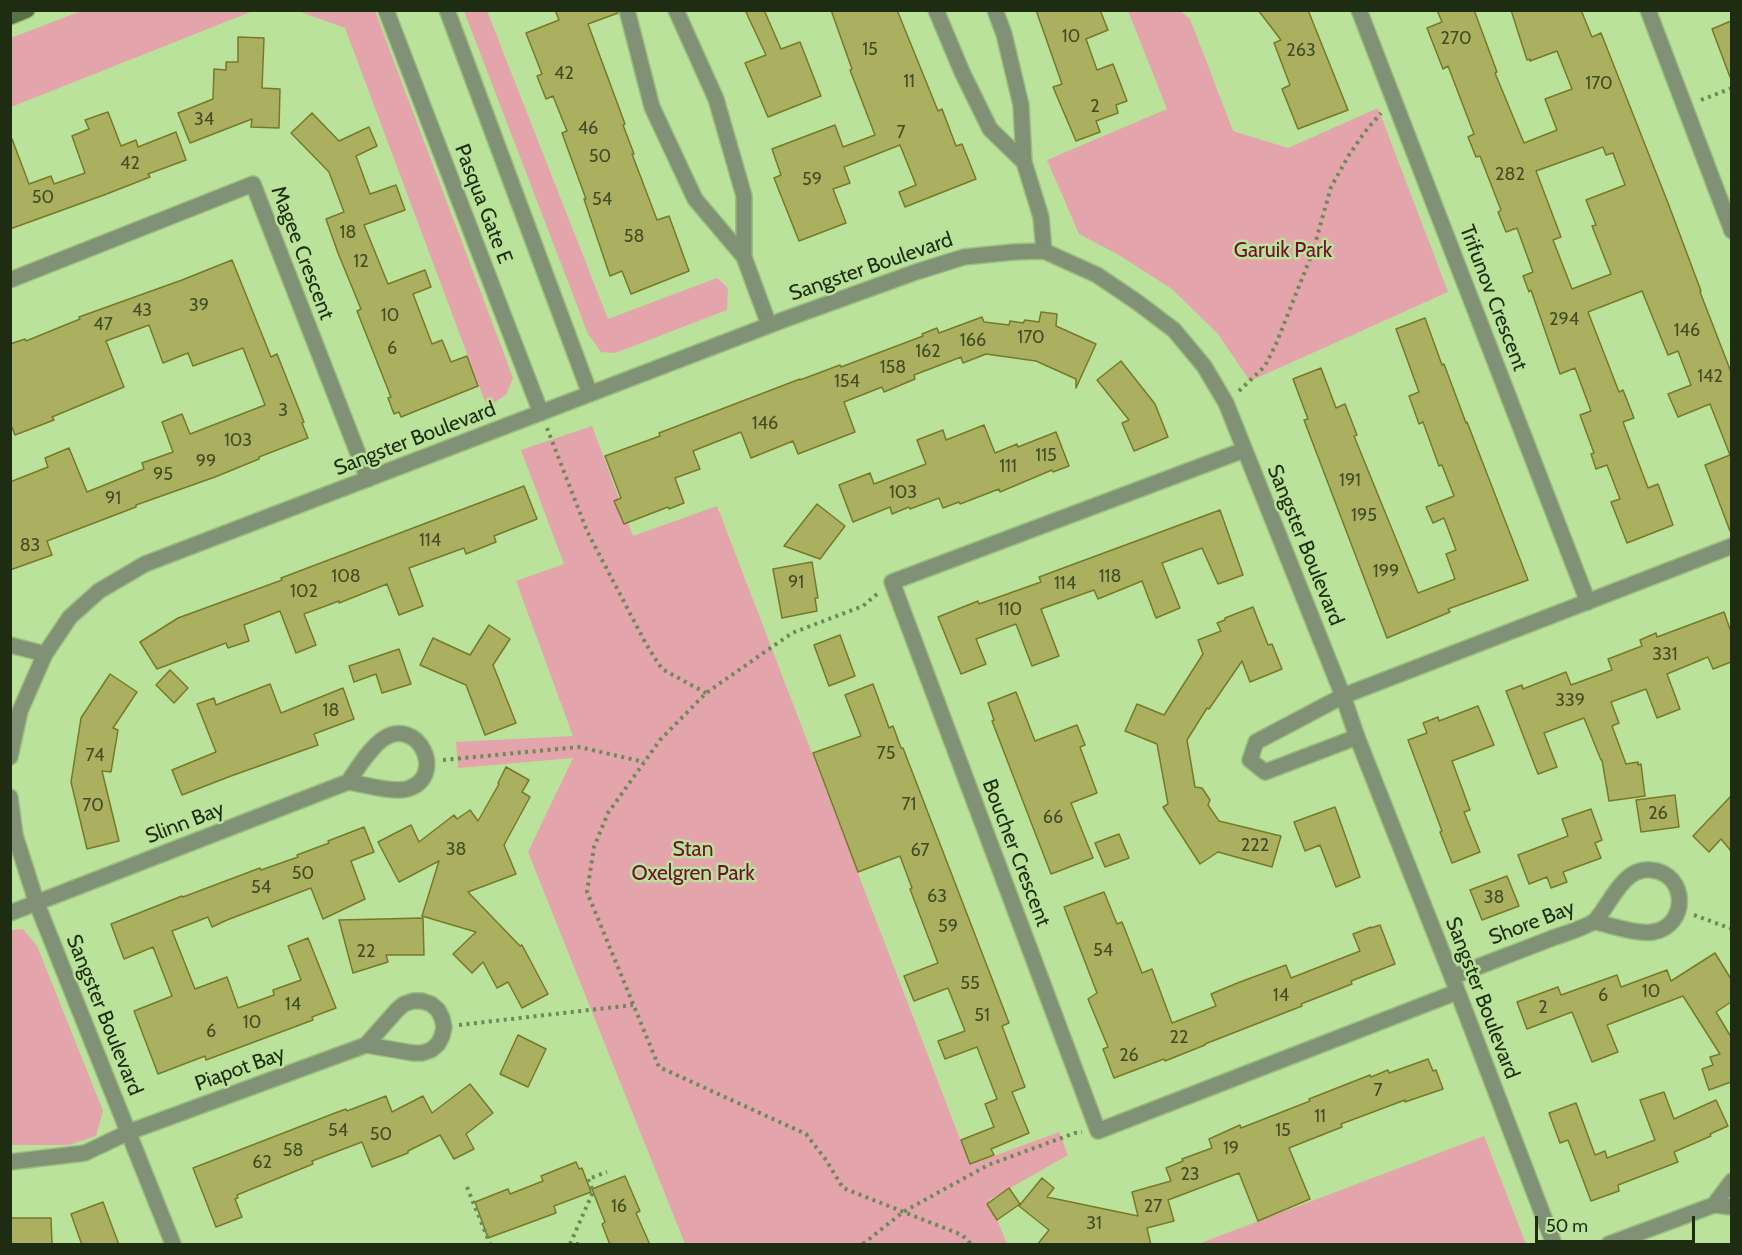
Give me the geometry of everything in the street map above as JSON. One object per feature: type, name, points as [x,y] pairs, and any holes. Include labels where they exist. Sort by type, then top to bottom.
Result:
[{"type":"main road","points":[[10,17],[27,10]]},
{"type":"street","name":"Pasqua Gate E","points":[[386,10],[541,413]]},
{"type":"street","name":"Pasqua Gate E","points":[[447,10],[590,394]]},
{"type":"street","points":[[627,10],[652,107],[695,199],[744,257],[769,325]]},
{"type":"street","points":[[676,10],[716,99],[744,196],[744,257]]},
{"type":"street","points":[[936,10],[962,72],[990,129],[1024,162]]},
{"type":"street","points":[[994,10],[1004,34],[1022,105],[1024,162],[1041,217],[1044,251]]},
{"type":"street","name":"Trifunov Crescent","points":[[1359,10],[1588,602]]},
{"type":"street","points":[[1648,10],[1731,231]]},
{"type":"street","name":"Magee Crescent","points":[[10,280],[253,184],[368,479]]},
{"type":"street","name":"Sangster Boulevard","points":[[10,757],[20,711],[45,654],[70,617],[99,591],[145,564],[769,325],[916,272],[964,257],[1044,251],[1096,275],[1174,330],[1204,366],[1226,403],[1343,696],[1554,1245]]},
{"type":"street","points":[[892,582],[1244,450]]},
{"type":"street","points":[[1357,737],[1265,772],[1250,760],[1256,742],[1343,696],[1731,546]]},
{"type":"street","name":"Boucher Crescent","points":[[892,582],[1098,1131]]},
{"type":"street","points":[[10,645],[45,654]]},
{"type":"street","points":[[403,734],[412,737],[425,752],[426,771],[421,780],[405,790],[348,782],[385,738],[403,734]]},
{"type":"street","name":"Slinn Bay","points":[[10,913],[348,782]]},
{"type":"street","name":"Sangster Boulevard","points":[[10,797],[15,835],[37,904],[173,1245]]},
{"type":"street","name":"Shore Bay","points":[[1452,977],[1595,922],[1650,933],[1660,931],[1675,919],[1679,910],[1680,900],[1674,881],[1657,870],[1637,871],[1629,876],[1595,922]]},
{"type":"street","points":[[1098,1131],[1457,992]]},
{"type":"street","name":"Piapot Bay","points":[[10,1162],[85,1153],[129,1132],[366,1046],[413,1053],[431,1050],[442,1036],[444,1027],[442,1018],[431,1004],[413,1001],[404,1004],[366,1046]]},
{"type":"street","points":[[1714,1204],[1731,1181]]},
{"type":"street","points":[[1610,1245],[1714,1204],[1731,1207]]},
{"type":"path","points":[[1685,106],[1731,88]]},
{"type":"path","points":[[1226,403],[1265,366],[1313,252],[1331,187],[1354,148],[1393,96]]},
{"type":"path","points":[[541,413],[587,531],[646,644],[662,669],[706,693]]},
{"type":"path","points":[[892,582],[863,606],[792,633],[706,693],[660,740],[608,813],[594,847],[587,892],[659,1067],[806,1134],[826,1160],[843,1188],[962,1235],[971,1245]]},
{"type":"path","points":[[427,761],[579,747],[644,762]]},
{"type":"path","points":[[1679,910],[1731,929]]},
{"type":"path","points":[[444,1027],[633,1005]]},
{"type":"path","points":[[863,1245],[903,1212],[988,1165],[1075,1133],[1098,1131]]},
{"type":"path","points":[[570,1245],[593,1192],[588,1179],[607,1172]]},
{"type":"path","points":[[467,1187],[490,1245]]},
{"type":"green space","points":[[81,11],[253,11],[11,107],[11,38]]},
{"type":"green space","points":[[298,11],[375,11],[513,378],[506,395],[487,407],[345,28]]},
{"type":"green space","points":[[464,11],[487,11],[608,319],[717,278],[728,288],[727,310],[615,353],[601,352],[588,334]]},
{"type":"green space","name":"Garuik Park","points":[[1128,11],[1180,11],[1190,19],[1233,131],[1288,148],[1378,108],[1448,292],[1250,381],[1218,334],[1172,289],[1119,255],[1079,234],[1047,160],[1167,109]]},
{"type":"green space","name":"Stan Oxelgren Park","points":[[592,426],[633,536],[717,506],[970,1165],[1059,1132],[1068,1155],[989,1200],[1007,1244],[685,1244],[528,852],[573,758],[458,768],[456,742],[573,736],[516,581],[564,564],[521,450]]},
{"type":"green space","points":[[23,929],[37,946],[103,1111],[96,1136],[69,1145],[11,1145],[11,930]]},
{"type":"green space","points":[[1484,1136],[1526,1244],[1198,1244]]},
{"type":"building","points":[[555,10],[618,10],[618,13],[588,24],[657,220],[669,216],[689,271],[631,294],[622,271],[610,276],[562,133],[567,131],[553,96],[546,99],[537,76],[542,74],[526,33],[559,20]]},
{"type":"building","points":[[745,10],[764,10],[781,49],[800,42],[821,96],[768,117],[745,63],[766,55]]},
{"type":"building","points":[[831,10],[897,10],[938,111],[942,109],[956,146],[962,144],[976,179],[905,207],[899,192],[916,185],[900,145],[844,167],[850,183],[833,189],[846,223],[799,241],[774,178],[781,175],[772,149],[835,125],[843,147],[875,135],[850,70],[852,69]]},
{"type":"building","points":[[1036,10],[1100,10],[1108,30],[1086,39],[1097,70],[1113,64],[1127,101],[1116,105],[1118,113],[1096,121],[1100,132],[1076,141],[1053,87],[1062,84]]},
{"type":"building","points":[[1258,10],[1308,10],[1348,110],[1298,129],[1282,89],[1290,85],[1274,43],[1281,40]]},
{"type":"building","points":[[1437,10],[1474,10],[1497,72],[1495,73],[1524,143],[1557,130],[1545,99],[1572,89],[1557,51],[1530,61],[1530,59],[1527,60],[1511,10],[1581,10],[1592,37],[1601,33],[1731,372],[1731,531],[1705,465],[1730,455],[1710,404],[1678,417],[1668,394],[1691,385],[1678,351],[1668,355],[1642,291],[1588,312],[1619,392],[1623,390],[1634,418],[1623,422],[1648,488],[1658,484],[1673,525],[1627,543],[1611,502],[1620,499],[1607,465],[1596,469],[1591,454],[1594,453],[1580,415],[1591,411],[1575,368],[1560,374],[1531,290],[1529,292],[1523,276],[1533,272],[1517,228],[1506,232],[1498,212],[1501,210],[1480,156],[1476,157],[1468,137],[1474,134],[1448,66],[1443,69],[1427,28],[1442,22]],"holes":[[[1603,147],[1606,155],[1613,153],[1625,185],[1586,200],[1596,225],[1592,226],[1611,274],[1572,289],[1553,240],[1561,237],[1536,171]]]},
{"type":"building","points":[[1731,21],[1731,77],[1730,77],[1712,29]]},
{"type":"building","points":[[238,37],[264,38],[262,88],[280,89],[279,128],[251,127],[252,119],[190,143],[178,113],[213,99],[214,69],[226,70],[226,62],[238,62]]},
{"type":"building","points":[[108,112],[121,146],[136,140],[138,147],[176,132],[186,160],[148,174],[150,177],[10,229],[10,140],[12,139],[29,184],[51,176],[54,184],[85,173],[72,136],[89,129],[85,120]]},
{"type":"building","points":[[312,113],[339,141],[369,127],[377,146],[356,156],[370,194],[396,185],[405,210],[364,225],[388,284],[425,270],[431,287],[413,294],[432,344],[442,340],[451,362],[467,356],[478,386],[401,417],[399,412],[394,414],[388,398],[391,397],[357,311],[361,309],[326,219],[344,212],[329,172],[291,133]]},
{"type":"building","points":[[232,260],[271,357],[277,354],[308,438],[215,477],[136,505],[136,507],[47,541],[52,555],[10,570],[10,482],[48,467],[45,458],[69,448],[87,492],[144,469],[142,463],[173,452],[162,422],[182,414],[190,434],[265,405],[243,348],[193,366],[188,353],[163,363],[149,325],[106,341],[124,387],[52,417],[54,420],[15,435],[10,423],[10,344],[25,339],[26,341],[80,319],[79,317]]},
{"type":"building","points":[[1041,312],[1057,314],[1056,326],[1096,344],[1076,388],[1076,379],[1036,361],[986,354],[963,363],[961,357],[914,375],[915,379],[884,392],[882,387],[844,402],[855,432],[798,454],[793,441],[751,458],[741,432],[693,451],[700,469],[675,478],[684,503],[624,524],[614,501],[621,498],[605,456],[800,379],[840,365],[841,367],[923,336],[922,334],[937,328],[939,333],[982,317],[984,322],[1009,325],[1010,321],[1039,322]]},
{"type":"building","points":[[1425,318],[1528,580],[1448,609],[1450,612],[1387,638],[1304,420],[1308,419],[1293,379],[1321,368],[1336,408],[1345,404],[1357,435],[1354,436],[1418,593],[1455,579],[1446,554],[1456,550],[1444,518],[1433,523],[1426,507],[1454,496],[1442,465],[1439,466],[1423,422],[1419,424],[1409,396],[1419,392],[1396,329]]},
{"type":"building","points":[[1121,361],[1155,404],[1168,437],[1134,451],[1122,423],[1129,420],[1097,380]]},
{"type":"building","points":[[984,425],[995,453],[1017,444],[1018,447],[1056,432],[1069,466],[1053,472],[1052,470],[1000,492],[999,489],[960,504],[959,502],[943,508],[939,498],[892,514],[890,507],[853,522],[839,485],[870,473],[874,484],[926,464],[917,440],[943,430],[946,440]]},
{"type":"building","points":[[524,486],[537,519],[494,536],[496,542],[466,554],[464,548],[409,568],[423,606],[399,615],[387,584],[339,603],[339,601],[304,614],[316,645],[296,653],[280,611],[244,625],[249,641],[228,648],[226,643],[157,669],[140,642],[178,618]]},
{"type":"building","points":[[817,504],[845,526],[820,559],[784,546]]},
{"type":"building","points":[[1220,510],[1243,575],[1218,584],[1202,548],[1162,563],[1180,608],[1156,618],[1142,581],[1098,599],[1094,590],[1041,609],[1059,656],[1032,666],[1016,624],[976,639],[986,664],[961,674],[938,617],[978,601],[979,604],[1041,582],[1039,577]]},
{"type":"building","points":[[812,562],[818,598],[815,598],[817,611],[782,618],[773,569]]},
{"type":"building","points":[[1253,607],[1268,645],[1272,644],[1282,669],[1250,682],[1242,661],[1209,709],[1207,708],[1187,740],[1195,787],[1202,788],[1210,800],[1208,805],[1219,821],[1281,836],[1272,867],[1218,852],[1200,864],[1163,807],[1168,804],[1157,744],[1125,731],[1137,704],[1164,715],[1203,654],[1198,640],[1221,631],[1217,623],[1225,618]]},
{"type":"building","points":[[1724,612],[1731,632],[1731,662],[1713,669],[1708,657],[1667,674],[1680,709],[1657,718],[1646,689],[1611,702],[1619,723],[1612,726],[1626,764],[1638,762],[1638,765],[1641,764],[1645,796],[1609,801],[1602,760],[1584,718],[1544,733],[1557,767],[1538,774],[1506,691],[1522,685],[1523,689],[1566,672],[1571,685],[1612,670],[1608,659],[1642,646],[1640,640],[1656,633],[1657,637]]},
{"type":"building","points":[[489,625],[510,639],[493,665],[516,723],[485,735],[466,685],[420,665],[433,638],[470,655]]},
{"type":"building","points":[[840,635],[855,676],[829,686],[814,645]]},
{"type":"building","points":[[399,649],[411,684],[382,693],[376,674],[354,682],[349,666]]},
{"type":"building","points":[[170,670],[188,688],[174,703],[156,685]]},
{"type":"building","points":[[110,674],[137,692],[113,728],[118,730],[111,772],[102,771],[119,841],[87,849],[71,782],[81,718]]},
{"type":"building","points":[[270,684],[281,713],[343,688],[354,719],[314,734],[318,745],[182,795],[172,770],[216,752],[197,704],[214,698],[216,705]]},
{"type":"building","points":[[873,684],[889,728],[893,726],[901,748],[903,748],[1009,1023],[1002,1026],[1025,1087],[1012,1092],[1029,1133],[991,1149],[994,1155],[970,1164],[961,1140],[994,1127],[985,1104],[997,1099],[977,1047],[945,1059],[938,1041],[965,1031],[948,988],[914,1001],[904,976],[938,963],[900,856],[858,872],[813,753],[861,736],[845,695]]},
{"type":"building","points":[[1016,692],[1035,741],[1077,725],[1085,745],[1080,747],[1097,793],[1071,803],[1093,858],[1051,874],[992,721],[994,720],[988,703]]},
{"type":"building","points":[[1478,706],[1494,745],[1452,761],[1470,810],[1464,812],[1480,852],[1452,863],[1408,740],[1427,733],[1423,723],[1438,717],[1439,721]]},
{"type":"building","points":[[506,767],[529,780],[522,792],[530,797],[504,845],[516,874],[468,892],[520,946],[522,945],[548,994],[522,1008],[508,982],[497,988],[483,962],[472,973],[453,954],[476,932],[422,916],[439,861],[399,882],[378,842],[411,825],[419,842],[454,815],[457,819],[470,810],[478,821]]},
{"type":"building","points":[[1675,795],[1679,827],[1641,832],[1636,800]]},
{"type":"building","points":[[1731,796],[1731,851],[1721,839],[1709,852],[1693,836]]},
{"type":"building","points":[[1335,807],[1360,877],[1336,887],[1320,845],[1305,851],[1294,822]]},
{"type":"building","points":[[1591,809],[1602,840],[1595,843],[1601,858],[1563,872],[1567,882],[1551,888],[1547,877],[1529,884],[1518,855],[1568,836],[1562,819]]},
{"type":"building","points":[[364,827],[374,852],[351,861],[365,899],[323,919],[311,888],[212,927],[208,917],[172,931],[195,989],[227,977],[238,1008],[274,995],[273,990],[301,980],[288,946],[308,938],[336,1008],[312,1017],[313,1020],[206,1060],[205,1056],[158,1074],[134,1011],[172,996],[153,947],[124,959],[111,924],[260,868],[261,870],[298,857],[297,855]]},
{"type":"building","points":[[1119,834],[1129,858],[1105,867],[1095,843]]},
{"type":"building","points":[[1507,876],[1519,906],[1482,920],[1470,890]]},
{"type":"building","points":[[1104,892],[1117,924],[1122,922],[1142,973],[1152,969],[1172,1023],[1216,1006],[1211,994],[1240,982],[1286,965],[1291,978],[1360,951],[1353,934],[1371,927],[1380,925],[1395,964],[1351,981],[1352,984],[1301,1004],[1302,1006],[1165,1061],[1164,1059],[1114,1078],[1103,1049],[1108,1047],[1088,999],[1097,993],[1064,907]]},
{"type":"building","points":[[423,918],[424,955],[386,955],[388,962],[353,973],[339,920]]},
{"type":"building","points":[[1715,953],[1731,979],[1731,1002],[1716,1012],[1731,1037],[1731,1082],[1709,1090],[1702,1069],[1713,1065],[1710,1057],[1720,1054],[1683,996],[1607,1025],[1618,1052],[1592,1062],[1572,1012],[1527,1029],[1517,1002],[1558,987],[1561,995],[1617,975],[1621,987],[1667,970],[1671,981]]},
{"type":"building","points":[[518,1035],[546,1049],[528,1087],[500,1074]]},
{"type":"building","points":[[1428,1059],[1433,1071],[1436,1070],[1443,1089],[1405,1102],[1405,1100],[1341,1124],[1342,1127],[1289,1148],[1310,1199],[1258,1221],[1239,1173],[1168,1200],[1174,1221],[1147,1228],[1151,1245],[1037,1245],[1049,1230],[1019,1206],[1042,1178],[1054,1188],[1047,1197],[1138,1216],[1132,1192],[1171,1181],[1166,1168],[1183,1161],[1182,1159],[1212,1148],[1209,1139],[1240,1125],[1241,1128],[1310,1101],[1309,1099],[1370,1075],[1371,1077],[1388,1070],[1389,1073]]},
{"type":"building","points":[[470,1084],[493,1113],[466,1134],[474,1149],[454,1159],[440,1135],[408,1153],[372,1167],[362,1142],[312,1161],[313,1164],[237,1195],[238,1198],[235,1199],[242,1217],[216,1227],[193,1168],[335,1113],[346,1109],[347,1111],[386,1096],[392,1112],[423,1096],[432,1113]]},
{"type":"building","points":[[1664,1092],[1674,1119],[1716,1100],[1728,1126],[1674,1152],[1678,1162],[1618,1185],[1619,1191],[1591,1201],[1568,1140],[1560,1143],[1549,1113],[1576,1103],[1595,1155],[1605,1151],[1607,1158],[1655,1140],[1640,1100]]},
{"type":"building","points":[[576,1162],[579,1169],[582,1168],[591,1192],[554,1206],[556,1213],[488,1238],[475,1202],[508,1189],[510,1194],[543,1181],[541,1176]]},
{"type":"building","points":[[625,1176],[640,1211],[636,1213],[650,1245],[610,1245],[602,1224],[605,1222],[592,1189]]},
{"type":"building","points":[[1009,1188],[1020,1204],[997,1220],[987,1204]]},
{"type":"building","points":[[103,1202],[119,1245],[82,1245],[71,1214]]},
{"type":"building","points":[[10,1218],[51,1218],[52,1245],[10,1245]]}]
